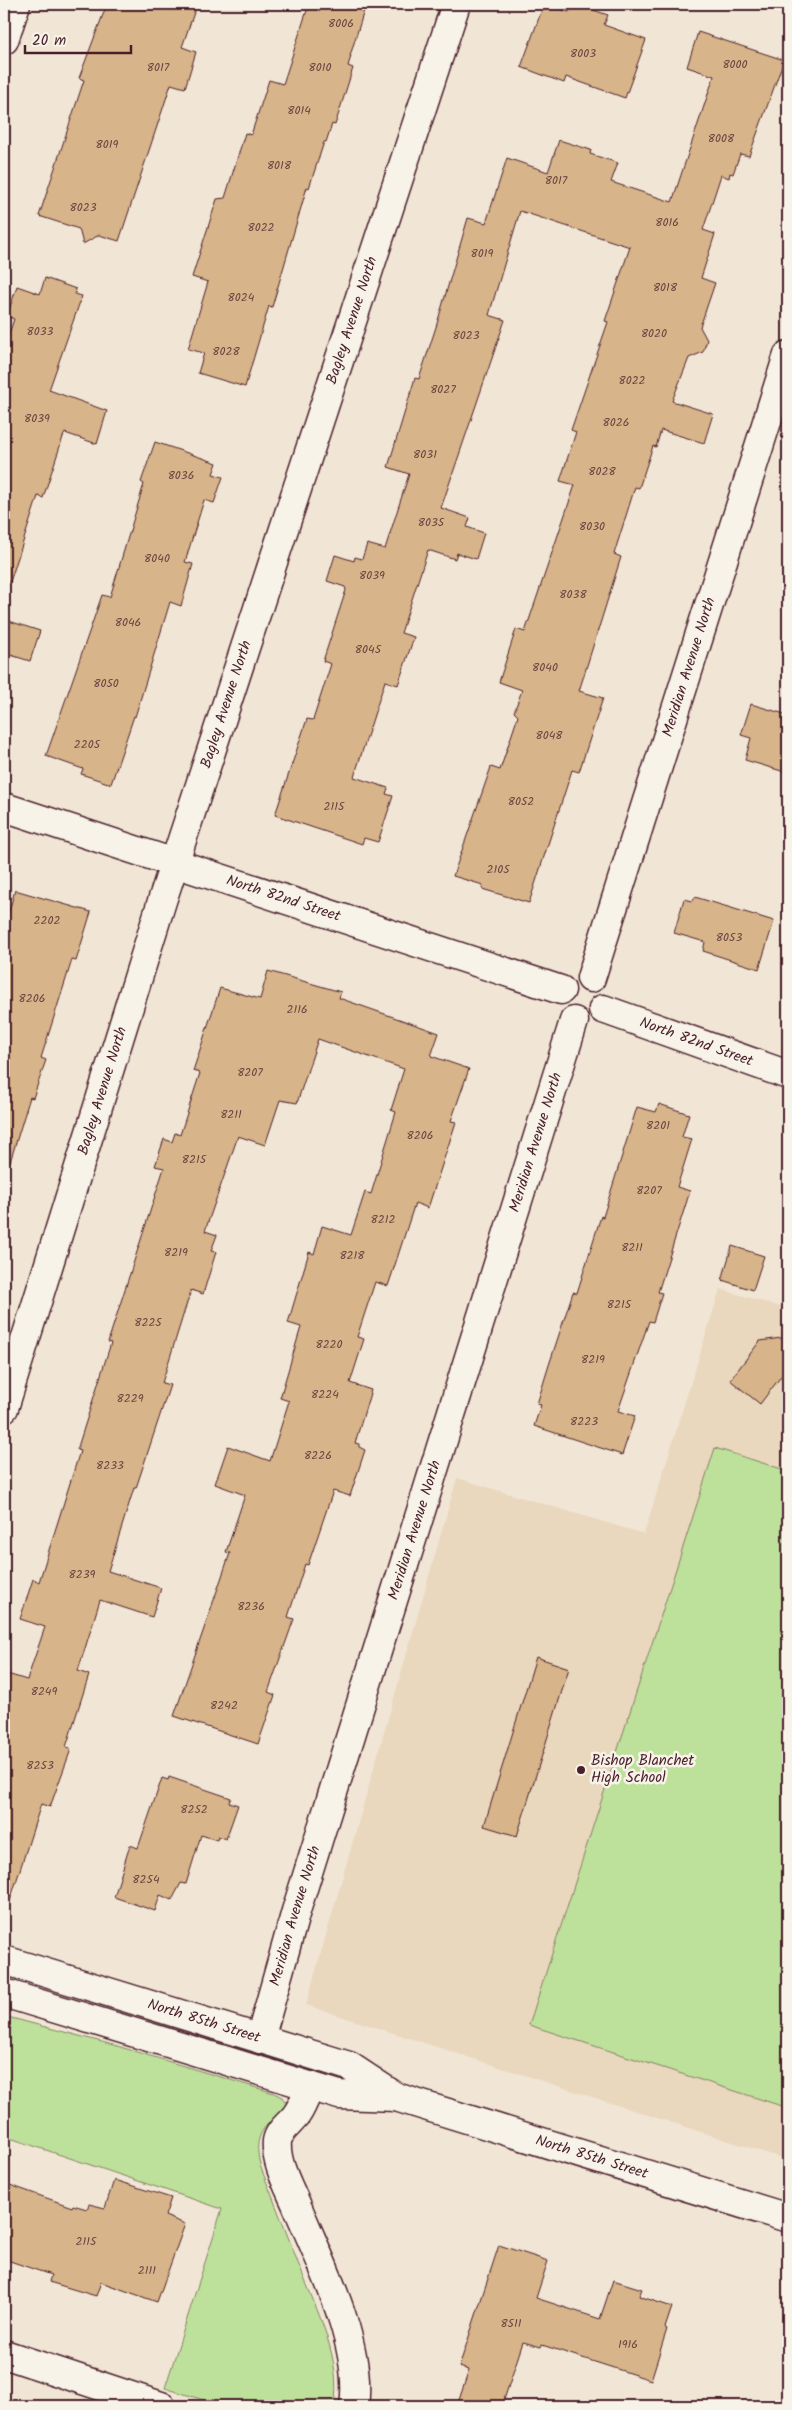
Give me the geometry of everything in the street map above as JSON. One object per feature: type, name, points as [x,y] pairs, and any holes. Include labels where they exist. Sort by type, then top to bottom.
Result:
[{"type":"street","points":[[4,40],[16,4]]},
{"type":"street","name":"Bagley Avenue North","points":[[4,1408],[174,864],[456,4]]},
{"type":"street","name":"Meridian Avenue North","points":[[591,978],[788,355]]},
{"type":"street","name":"North 82nd Street","points":[[4,807],[561,990]]},
{"type":"street","points":[[580,976],[591,978],[605,992],[604,1009],[597,1018],[591,1021],[574,1021],[564,1013],[560,1006],[561,990],[572,979],[580,976]]},
{"type":"street","name":"North 82nd Street","points":[[604,1009],[788,1075]]},
{"type":"street","name":"Meridian Avenue North","points":[[260,2038],[298,1902],[574,1021]]},
{"type":"street","name":"North 85th Street","points":[[4,1960],[349,2066],[396,2097]]},
{"type":"street","name":"North 85th Street","points":[[4,1993],[339,2095],[396,2097],[788,2218]]},
{"type":"street","points":[[310,2086],[304,2103],[278,2136],[277,2150],[287,2182],[344,2324],[356,2394],[354,2406]]},
{"type":"street","points":[[4,2354],[161,2406]]},
{"type":"shaded area","name":"Bishop Blanchet High School","points":[[720,1289],[788,1309],[788,2160],[306,2005],[457,1478],[644,1534]]},
{"type":"green space","points":[[715,1448],[788,1471],[788,2108],[529,2025]]},
{"type":"green space","points":[[4,2016],[117,2046],[282,2097],[288,2105],[266,2126],[259,2137],[258,2155],[261,2168],[326,2335],[335,2371],[336,2389],[334,2406],[223,2406],[165,2388],[222,2209],[4,2136]]},
{"type":"building","points":[[107,4],[197,4],[182,47],[196,52],[185,88],[171,84],[119,241],[99,235],[83,244],[79,229],[39,216],[84,80],[79,78]]},
{"type":"building","points":[[309,4],[366,4],[350,56],[348,66],[353,68],[335,125],[332,124],[309,188],[307,187],[272,307],[269,306],[245,387],[198,373],[204,353],[188,349],[208,282],[192,277],[217,199],[225,198],[245,133],[251,135],[269,80],[283,84]]},
{"type":"building","points":[[544,4],[569,12],[572,4],[576,4],[608,15],[604,25],[646,40],[625,98],[566,77],[564,83],[521,67]]},
{"type":"building","points":[[698,32],[784,60],[749,156],[740,154],[733,174],[730,173],[729,178],[721,175],[703,230],[715,234],[701,278],[715,283],[700,327],[707,340],[703,352],[689,358],[672,401],[713,414],[704,443],[661,430],[656,447],[653,446],[639,488],[635,487],[614,554],[621,557],[579,691],[603,698],[579,772],[572,770],[529,903],[482,889],[483,885],[453,876],[491,767],[500,770],[518,716],[514,712],[522,690],[499,682],[516,629],[525,632],[575,485],[560,481],[576,432],[571,430],[608,322],[605,321],[630,247],[520,211],[489,315],[505,320],[441,508],[470,518],[467,527],[484,533],[476,559],[457,553],[455,559],[428,550],[401,633],[414,637],[398,685],[385,681],[354,777],[388,788],[386,794],[393,796],[378,842],[364,838],[362,844],[275,815],[307,719],[313,720],[331,664],[323,661],[346,590],[345,587],[327,581],[335,555],[354,561],[355,557],[362,559],[367,544],[385,549],[409,474],[388,467],[415,378],[419,379],[436,327],[468,218],[486,223],[507,158],[548,172],[559,140],[591,150],[590,154],[618,163],[611,182],[672,202],[714,76],[687,67]]},
{"type":"building","points":[[45,278],[76,289],[75,294],[82,296],[49,390],[107,411],[97,444],[65,433],[43,498],[38,496],[10,582],[4,581],[4,349],[14,319],[7,316],[17,286],[40,294]]},
{"type":"building","points":[[155,442],[217,463],[213,474],[223,477],[214,503],[204,500],[185,562],[193,564],[181,606],[170,602],[135,717],[111,784],[81,774],[83,769],[46,756],[102,595],[110,597],[144,484],[141,482]]},
{"type":"building","points":[[9,621],[40,631],[30,661],[4,653],[4,637]]},
{"type":"building","points":[[751,704],[788,715],[788,773],[745,760],[751,738],[741,735]]},
{"type":"building","points":[[15,890],[91,912],[76,961],[72,960],[41,1058],[46,1060],[33,1098],[30,1097],[10,1162],[4,1161],[4,929]]},
{"type":"building","points":[[695,897],[774,921],[759,969],[703,951],[705,942],[674,933],[684,899],[693,901]]},
{"type":"building","points":[[268,971],[341,992],[339,998],[439,1033],[431,1056],[469,1069],[451,1121],[456,1122],[428,1208],[415,1203],[388,1286],[375,1282],[357,1337],[364,1339],[350,1383],[371,1390],[355,1443],[365,1450],[350,1496],[333,1491],[308,1565],[305,1564],[288,1617],[294,1619],[268,1692],[275,1695],[258,1744],[174,1716],[230,1553],[226,1552],[245,1495],[215,1484],[228,1446],[270,1461],[289,1401],[280,1398],[301,1327],[288,1323],[309,1252],[314,1254],[322,1226],[351,1235],[365,1192],[371,1194],[396,1112],[391,1110],[404,1069],[318,1039],[297,1103],[280,1100],[265,1145],[238,1136],[205,1231],[217,1235],[211,1251],[216,1252],[203,1294],[191,1290],[162,1383],[170,1385],[136,1488],[134,1488],[108,1571],[161,1588],[152,1617],[100,1600],[78,1671],[89,1675],[66,1747],[70,1748],[70,1752],[50,1807],[41,1804],[10,1901],[4,1900],[4,1673],[27,1680],[45,1627],[20,1619],[33,1579],[39,1582],[80,1451],[77,1450],[111,1343],[108,1342],[164,1168],[155,1166],[164,1139],[172,1142],[175,1133],[180,1135],[200,1073],[193,1071],[220,988],[260,999]]},
{"type":"building","points":[[659,1104],[689,1114],[682,1137],[692,1139],[677,1187],[690,1191],[658,1292],[662,1293],[653,1322],[649,1321],[618,1411],[635,1416],[622,1455],[534,1426],[541,1405],[537,1404],[549,1365],[573,1292],[577,1293],[601,1216],[603,1217],[637,1107],[656,1112]]},
{"type":"building","points":[[732,1246],[764,1256],[753,1290],[722,1280]]},
{"type":"building","points":[[788,1337],[788,1367],[760,1404],[730,1380],[760,1341]]},
{"type":"building","points":[[536,1657],[569,1668],[517,1836],[484,1826]]},
{"type":"building","points":[[169,1777],[231,1798],[229,1802],[238,1805],[226,1839],[218,1836],[217,1840],[201,1835],[186,1884],[181,1883],[172,1900],[160,1895],[155,1911],[114,1897],[130,1845],[138,1848],[162,1778],[168,1780]]},
{"type":"building","points":[[114,2180],[171,2198],[165,2216],[185,2224],[157,2302],[101,2282],[96,2296],[49,2282],[51,2275],[4,2259],[4,2206],[10,2185],[72,2207],[73,2205],[87,2209],[89,2204],[105,2208]]},
{"type":"building","points":[[499,2245],[548,2261],[536,2298],[600,2319],[613,2280],[642,2289],[639,2296],[672,2307],[651,2380],[542,2345],[541,2347],[523,2342],[502,2406],[457,2406],[469,2370],[459,2367]]},
{"type":"place","name":"Bishop Blanchet High School","points":[[581,1770]]}]
